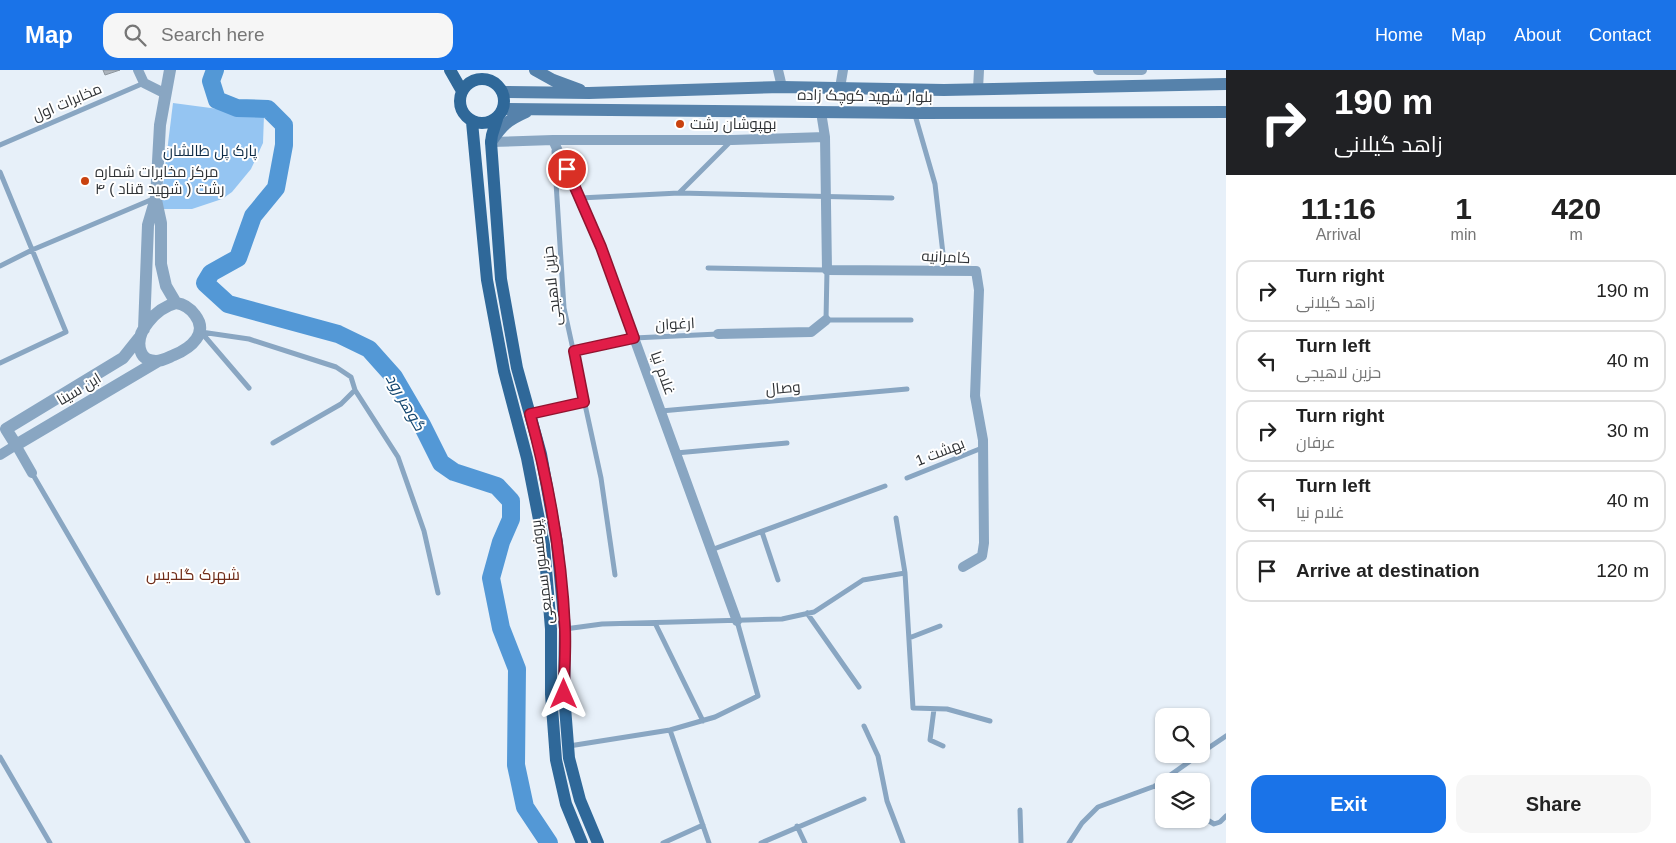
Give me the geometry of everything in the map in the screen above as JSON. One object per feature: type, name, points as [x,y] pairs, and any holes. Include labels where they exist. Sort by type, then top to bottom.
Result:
[{"type":"main road","points":[[450,70],[462,91]]},
{"type":"main road","points":[[494,70],[505,101],[500,114],[485,124],[472,122],[465,116],[460,100],[462,91],[467,84],[474,80],[483,79],[491,80],[500,88]]},
{"type":"main road","points":[[535,70],[553,80],[589,93]]},
{"type":"main road","name":"بلوار شهید کوچک زاده","points":[[500,88],[589,93],[782,87],[978,89],[1226,84]]},
{"type":"main road","points":[[492,142],[506,122],[532,110]]},
{"type":"main road","name":"بلوار شهید کوچک زاده","points":[[500,114],[532,110],[914,113],[1226,112]]},
{"type":"main road","name":"پروفسور سمیعی","points":[[500,114],[492,135],[492,142],[501,279],[517,368],[541,454],[557,543],[565,629],[564,694],[570,758],[580,800],[598,843]]},
{"type":"main road","name":"پروفسور سمیعی","points":[[472,122],[487,280],[504,371],[527,458],[544,545],[551,629],[551,694],[556,760],[566,804],[582,843]]},
{"type":"street","points":[[138,70],[144,83],[166,94]]},
{"type":"street","points":[[141,333],[160,310],[176,303],[183,304],[194,314],[200,322],[200,332],[189,347],[158,361],[149,361],[142,355],[139,347],[148,225],[156,198],[160,125],[170,70]]},
{"type":"street","points":[[778,70],[782,87]]},
{"type":"street","points":[[837,70],[849,70]]},
{"type":"street","points":[[840,88],[843,70]]},
{"type":"street","points":[[978,89],[979,70]]},
{"type":"street","points":[[1098,70],[1142,70]]},
{"type":"street","points":[[1122,70],[1122,86]]},
{"type":"street","points":[[821,112],[825,137],[826,270]]},
{"type":"street","points":[[492,142],[732,140],[825,137]]},
{"type":"street","name":"غلام نیا","points":[[554,140],[601,247],[737,621]]},
{"type":"street","points":[[156,198],[161,223],[161,264],[166,286],[176,303]]},
{"type":"street","name":"کامرانیه","points":[[826,270],[976,271],[979,290],[975,396],[983,440],[984,543],[982,556],[963,567]]},
{"type":"street","points":[[718,334],[811,332],[826,320]]},
{"type":"street","name":"ابن سینا","points":[[3,430],[123,358],[141,333]]},
{"type":"street","name":"ابن سینا","points":[[16,445],[158,361]]},
{"type":"street","points":[[3,430],[16,445],[32,473]]},
{"type":"street","points":[[0,455],[16,445]]},
{"type":"lane","name":"مخابرات اول","points":[[0,145],[144,83]]},
{"type":"lane","points":[[914,113],[935,184],[945,271]]},
{"type":"lane","name":"حزین لاهیجی","points":[[554,140],[564,308],[601,478],[615,574]]},
{"type":"lane","points":[[679,192],[732,140]]},
{"type":"lane","points":[[0,172],[66,332],[0,363]]},
{"type":"lane","points":[[580,198],[679,192],[892,198]]},
{"type":"lane","points":[[0,266],[32,250],[156,198]]},
{"type":"lane","points":[[708,268],[826,270],[826,320],[911,320]]},
{"type":"lane","points":[[200,332],[249,388]]},
{"type":"lane","points":[[200,332],[249,339],[336,367],[351,377],[355,390],[398,457],[424,531],[438,593]]},
{"type":"lane","name":"ارغوان","points":[[574,351],[634,338],[718,334]]},
{"type":"lane","name":"وصال","points":[[661,411],[907,389]]},
{"type":"lane","points":[[273,443],[341,404],[355,390]]},
{"type":"lane","points":[[530,414],[584,402]]},
{"type":"lane","points":[[676,453],[787,443]]},
{"type":"lane","name":"بهشت 1","points":[[907,478],[983,448]]},
{"type":"lane","points":[[32,473],[248,843]]},
{"type":"lane","points":[[711,550],[885,486]]},
{"type":"lane","points":[[896,518],[905,573],[913,708],[947,709],[990,721]]},
{"type":"lane","points":[[762,532],[778,580]]},
{"type":"lane","points":[[565,629],[602,624],[782,619],[814,612],[862,580],[905,573]]},
{"type":"lane","points":[[807,613],[859,687]]},
{"type":"lane","name":"غلام نیا","points":[[569,746],[670,730],[715,717],[758,696],[737,621]]},
{"type":"lane","points":[[655,623],[703,721]]},
{"type":"lane","points":[[909,638],[940,626]]},
{"type":"lane","points":[[934,709],[930,740],[943,746]]},
{"type":"lane","points":[[864,726],[878,756],[887,801],[903,843]]},
{"type":"lane","points":[[670,730],[710,843]]},
{"type":"lane","points":[[1210,747],[1226,736]]},
{"type":"lane","points":[[0,756],[50,843]]},
{"type":"lane","points":[[1173,773],[1187,763]]},
{"type":"lane","points":[[1069,843],[1082,823],[1098,808],[1155,786]]},
{"type":"lane","points":[[761,843],[864,798]]},
{"type":"lane","points":[[1020,810],[1020,843]]},
{"type":"lane","points":[[1210,822],[1214,824],[1220,822],[1226,816]]},
{"type":"lane","points":[[663,843],[703,825]]},
{"type":"lane","points":[[798,826],[805,843]]},
{"type":"green space","name":"پارک پل طالشان","points":[[173,103],[264,115],[263,143],[251,169],[232,192],[222,199],[192,209],[160,209]]},
{"type":"building","points":[[103,70],[120,70],[105,75]]},
{"type":"waterway","name":"گوهر رود","points":[[215,70],[211,81],[217,100],[237,108],[268,109],[284,125],[284,145],[276,188],[253,216],[238,258],[211,273],[205,283],[228,304],[338,334],[369,349],[394,377],[422,425],[441,463],[454,472],[497,486],[511,501],[511,519],[501,542],[491,578],[501,628],[517,669],[516,765],[525,807],[549,843]]},
{"type":"place","name":"بهپوشان رشت","points":[[680,124]]},
{"type":"place","name":"مرکز مخابرات شماره ۴ رشت ( شهید قناد )","points":[[85,181]]},
{"type":"district","name":"شهرک گلدیس","points":[[193,574]]},
{"type":"route","points":[[564,694],[565,629],[557,543],[541,454],[530,414],[584,402],[574,351],[634,338],[601,247],[567,169]]}]
